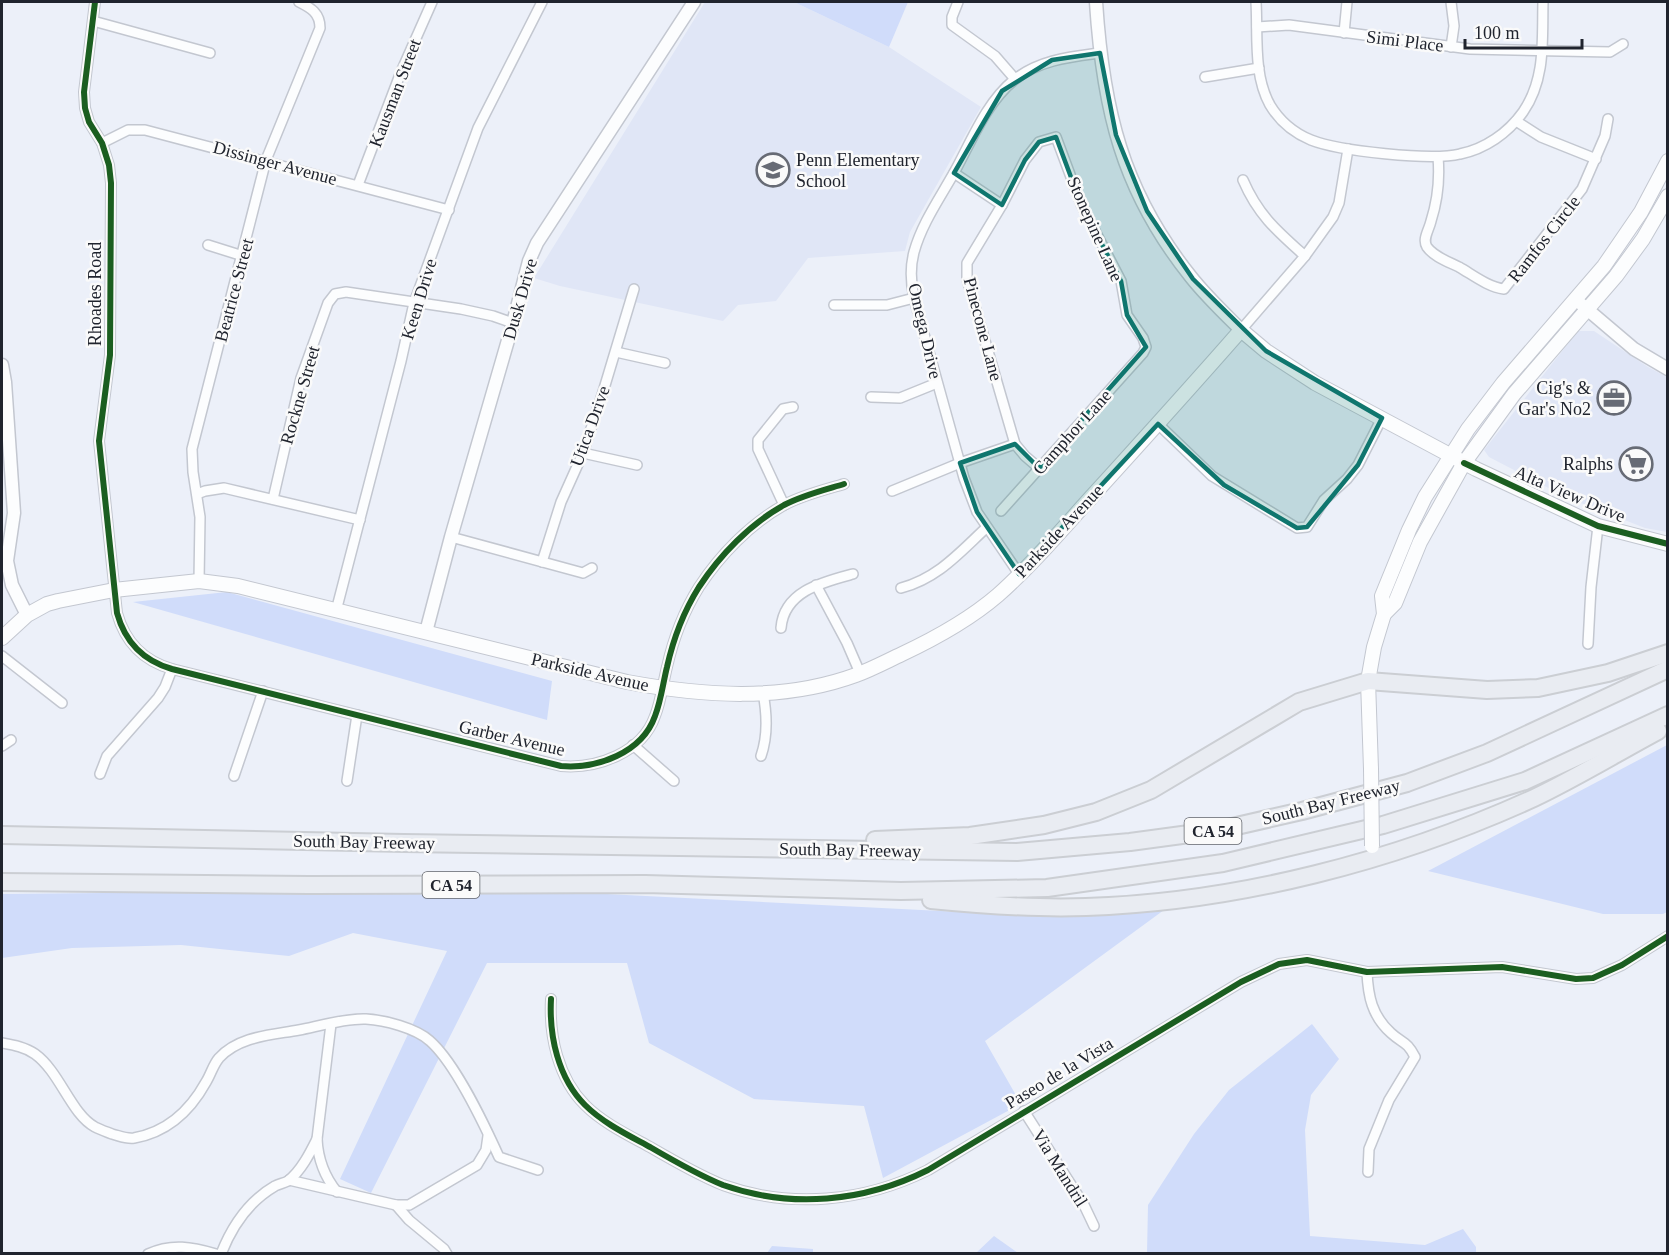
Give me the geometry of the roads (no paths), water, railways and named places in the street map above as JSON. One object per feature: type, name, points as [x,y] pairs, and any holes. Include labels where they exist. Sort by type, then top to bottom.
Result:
[{"type":"highway","points":[[730,848],[970,836],[1044,825],[1096,812],[1151,790],[1299,702],[1368,681],[1487,690],[1538,688],[1608,674],[1668,653]]},
{"type":"highway","name":"South Bay Freeway","points":[[2,835],[1017,852],[1130,842],[1219,830],[1302,812],[1407,783],[1487,753],[1668,669]]},
{"type":"highway","name":"South Bay Freeway","points":[[2,882],[345,885],[645,884],[901,891],[1047,888],[1223,863],[1383,825],[1525,781],[1668,715]]},
{"type":"highway","points":[[901,891],[929,899],[1043,908],[1118,905],[1191,898],[1298,877],[1372,852],[1439,837],[1534,797],[1668,726]]},
{"type":"main road","points":[[1372,852],[1368,681],[1374,647],[1384,615],[1382,596],[1394,562],[1425,497],[1450,456],[1503,383],[1604,266],[1636,220],[1668,160]]},
{"type":"main road","points":[[1384,615],[1395,603],[1420,542],[1464,463],[1514,394],[1630,258],[1668,196]]},
{"type":"main road","name":"Alta View Drive","points":[[1241,330],[1266,351],[1315,383],[1450,456],[1598,526],[1668,544]]},
{"type":"main road","name":"Parkside Avenue","points":[[2,638],[27,615],[47,604],[114,590],[199,581],[238,586],[662,689],[695,693],[763,693],[787,691],[831,682],[860,673],[952,629],[993,599],[1158,424],[1241,330]]},
{"type":"street","name":"Rhoades Road","points":[[95,2],[84,92],[89,122],[102,143],[109,165],[111,183],[110,355],[99,441],[114,590]]},
{"type":"street","name":"Beatrice Street","points":[[199,581],[200,517],[192,449],[266,160],[320,28],[320,20],[314,10],[299,2]]},
{"type":"street","name":"Kausman Street","points":[[358,185],[401,72],[432,2]]},
{"type":"street","name":"Keen Drive","points":[[336,611],[408,335],[414,303],[478,128],[542,2]]},
{"type":"street","name":"Dusk Drive","points":[[426,632],[529,261],[537,243],[694,2]]},
{"type":"street","points":[[958,2],[952,17],[952,25],[995,56],[1015,79]]},
{"type":"street","name":"Alta View Drive","points":[[1096,2],[1106,94],[1116,135],[1133,183],[1168,245],[1193,279],[1241,330]]},
{"type":"street","points":[[1256,2],[1261,81],[1266,97],[1288,126],[1312,141],[1348,149],[1438,157],[1477,149],[1501,135],[1516,121],[1528,104],[1537,84],[1542,51],[1543,2]]},
{"type":"street","points":[[1344,33],[1347,2]]},
{"type":"street","points":[[1451,2],[1454,26],[1451,47]]},
{"type":"street","points":[[93,21],[210,53]]},
{"type":"street","name":"Simi Place","points":[[1257,27],[1289,25],[1451,47],[1611,52],[1623,44]]},
{"type":"street","name":"Omega Drive","points":[[1019,574],[986,528],[964,478],[911,285],[913,254],[923,227],[987,112],[1002,91],[1015,79],[1052,60],[1100,53]]},
{"type":"street","points":[[1205,77],[1259,68]]},
{"type":"street","name":"Ramfos Circle","points":[[1438,157],[1440,182],[1425,239],[1426,245],[1434,254],[1495,288],[1504,289],[1582,189],[1596,159],[1607,129],[1608,119]]},
{"type":"street","points":[[1516,121],[1541,137],[1596,159]]},
{"type":"street","name":"Dissinger Avenue","points":[[102,143],[128,130],[145,130],[449,210]]},
{"type":"street","name":"Pinecone Lane","points":[[1039,468],[1015,444],[967,279],[967,263],[1002,205],[1025,160],[1039,142],[1056,137]]},
{"type":"street","name":"Stonepine Lane","points":[[1056,137],[1081,204],[1121,281],[1126,315],[1143,338],[1146,347],[1143,353]]},
{"type":"street","name":"Parkside Avenue","points":[[1241,330],[1328,227],[1336,210],[1348,149]]},
{"type":"street","points":[[954,173],[1002,205]]},
{"type":"street","points":[[1243,180],[1252,201],[1262,214],[1305,256]]},
{"type":"street","points":[[208,245],[243,256]]},
{"type":"street","name":"Utica Drive","points":[[542,562],[561,502],[582,453],[616,352],[634,289]]},
{"type":"street","name":"Rockne Street","points":[[273,499],[301,378],[328,303],[335,294],[346,292],[414,303]]},
{"type":"street","points":[[834,305],[887,305],[914,298]]},
{"type":"street","points":[[1576,299],[1634,350],[1668,369]]},
{"type":"street","points":[[414,303],[461,309],[513,323]]},
{"type":"street","points":[[616,352],[665,363]]},
{"type":"street","name":"Camphor Lane","points":[[1001,511],[1143,353]]},
{"type":"street","points":[[2,365],[14,513],[5,551],[12,585],[27,615]]},
{"type":"street","points":[[871,397],[900,398],[937,383]]},
{"type":"street","points":[[784,506],[759,449],[758,440],[783,409],[793,407]]},
{"type":"street","points":[[1158,424],[1212,476],[1297,528],[1307,527],[1324,500],[1347,479],[1358,465],[1382,418]]},
{"type":"street","points":[[892,490],[1015,444]]},
{"type":"street","points":[[582,453],[637,465]]},
{"type":"street","name":"Garber Avenue","points":[[114,590],[119,622],[132,644],[150,660],[172,669],[561,766],[580,767],[617,756],[633,745],[645,732],[655,717],[667,665],[682,621],[699,587],[732,546],[784,506],[844,484]]},
{"type":"street","points":[[197,494],[224,488],[360,520]]},
{"type":"street","points":[[1588,644],[1591,587],[1598,526]]},
{"type":"street","points":[[901,588],[919,583],[940,570],[986,528]]},
{"type":"street","points":[[451,537],[583,573],[592,568]]},
{"type":"street","points":[[781,628],[787,607],[803,591],[853,574]]},
{"type":"street","points":[[816,585],[860,673]]},
{"type":"street","points":[[2,656],[62,703]]},
{"type":"street","points":[[100,774],[107,756],[158,698],[172,669]]},
{"type":"street","points":[[234,776],[263,691]]},
{"type":"street","points":[[761,756],[765,745],[763,693]]},
{"type":"street","points":[[347,781],[357,715]]},
{"type":"street","points":[[2,746],[11,740]]},
{"type":"street","points":[[633,745],[674,781]]},
{"type":"street","name":"Paseo de la Vista","points":[[551,999],[550,1025],[555,1050],[564,1075],[584,1104],[624,1133],[723,1185],[755,1194],[787,1199],[820,1199],[852,1196],[883,1188],[928,1170],[1241,982],[1279,964],[1307,960],[1367,972],[1502,967],[1576,979],[1593,978],[1622,965],[1668,936]]},
{"type":"street","points":[[1367,972],[1368,993],[1373,1009],[1393,1035],[1409,1045],[1415,1057],[1385,1109],[1369,1149],[1368,1172]]},
{"type":"street","points":[[2,1043],[20,1047],[42,1060],[83,1118],[94,1127],[124,1138],[134,1138],[171,1125],[199,1093],[220,1058],[236,1046],[253,1038],[364,1019],[385,1021],[429,1040],[446,1058],[499,1157],[538,1170]]},
{"type":"street","points":[[331,1024],[317,1139],[320,1162],[337,1192]]},
{"type":"street","name":"Via Mandril","points":[[1024,1111],[1084,1205],[1094,1226]]},
{"type":"street","points":[[289,1180],[396,1205],[409,1205],[477,1164],[486,1150],[487,1131]]},
{"type":"street","points":[[221,1254],[230,1230],[244,1213],[274,1187],[289,1180],[306,1160],[317,1139]]},
{"type":"street","points":[[396,1205],[409,1220],[447,1254]]},
{"type":"street","points":[[148,1254],[166,1247],[184,1246],[216,1254]]},
{"type":"place","name":"Penn Elementary School","points":[[773,170]]},
{"type":"place","name":"Cig's & Gar's No2","points":[[1614,398]]},
{"type":"place","name":"Ralphs","points":[[1636,464]]}]
